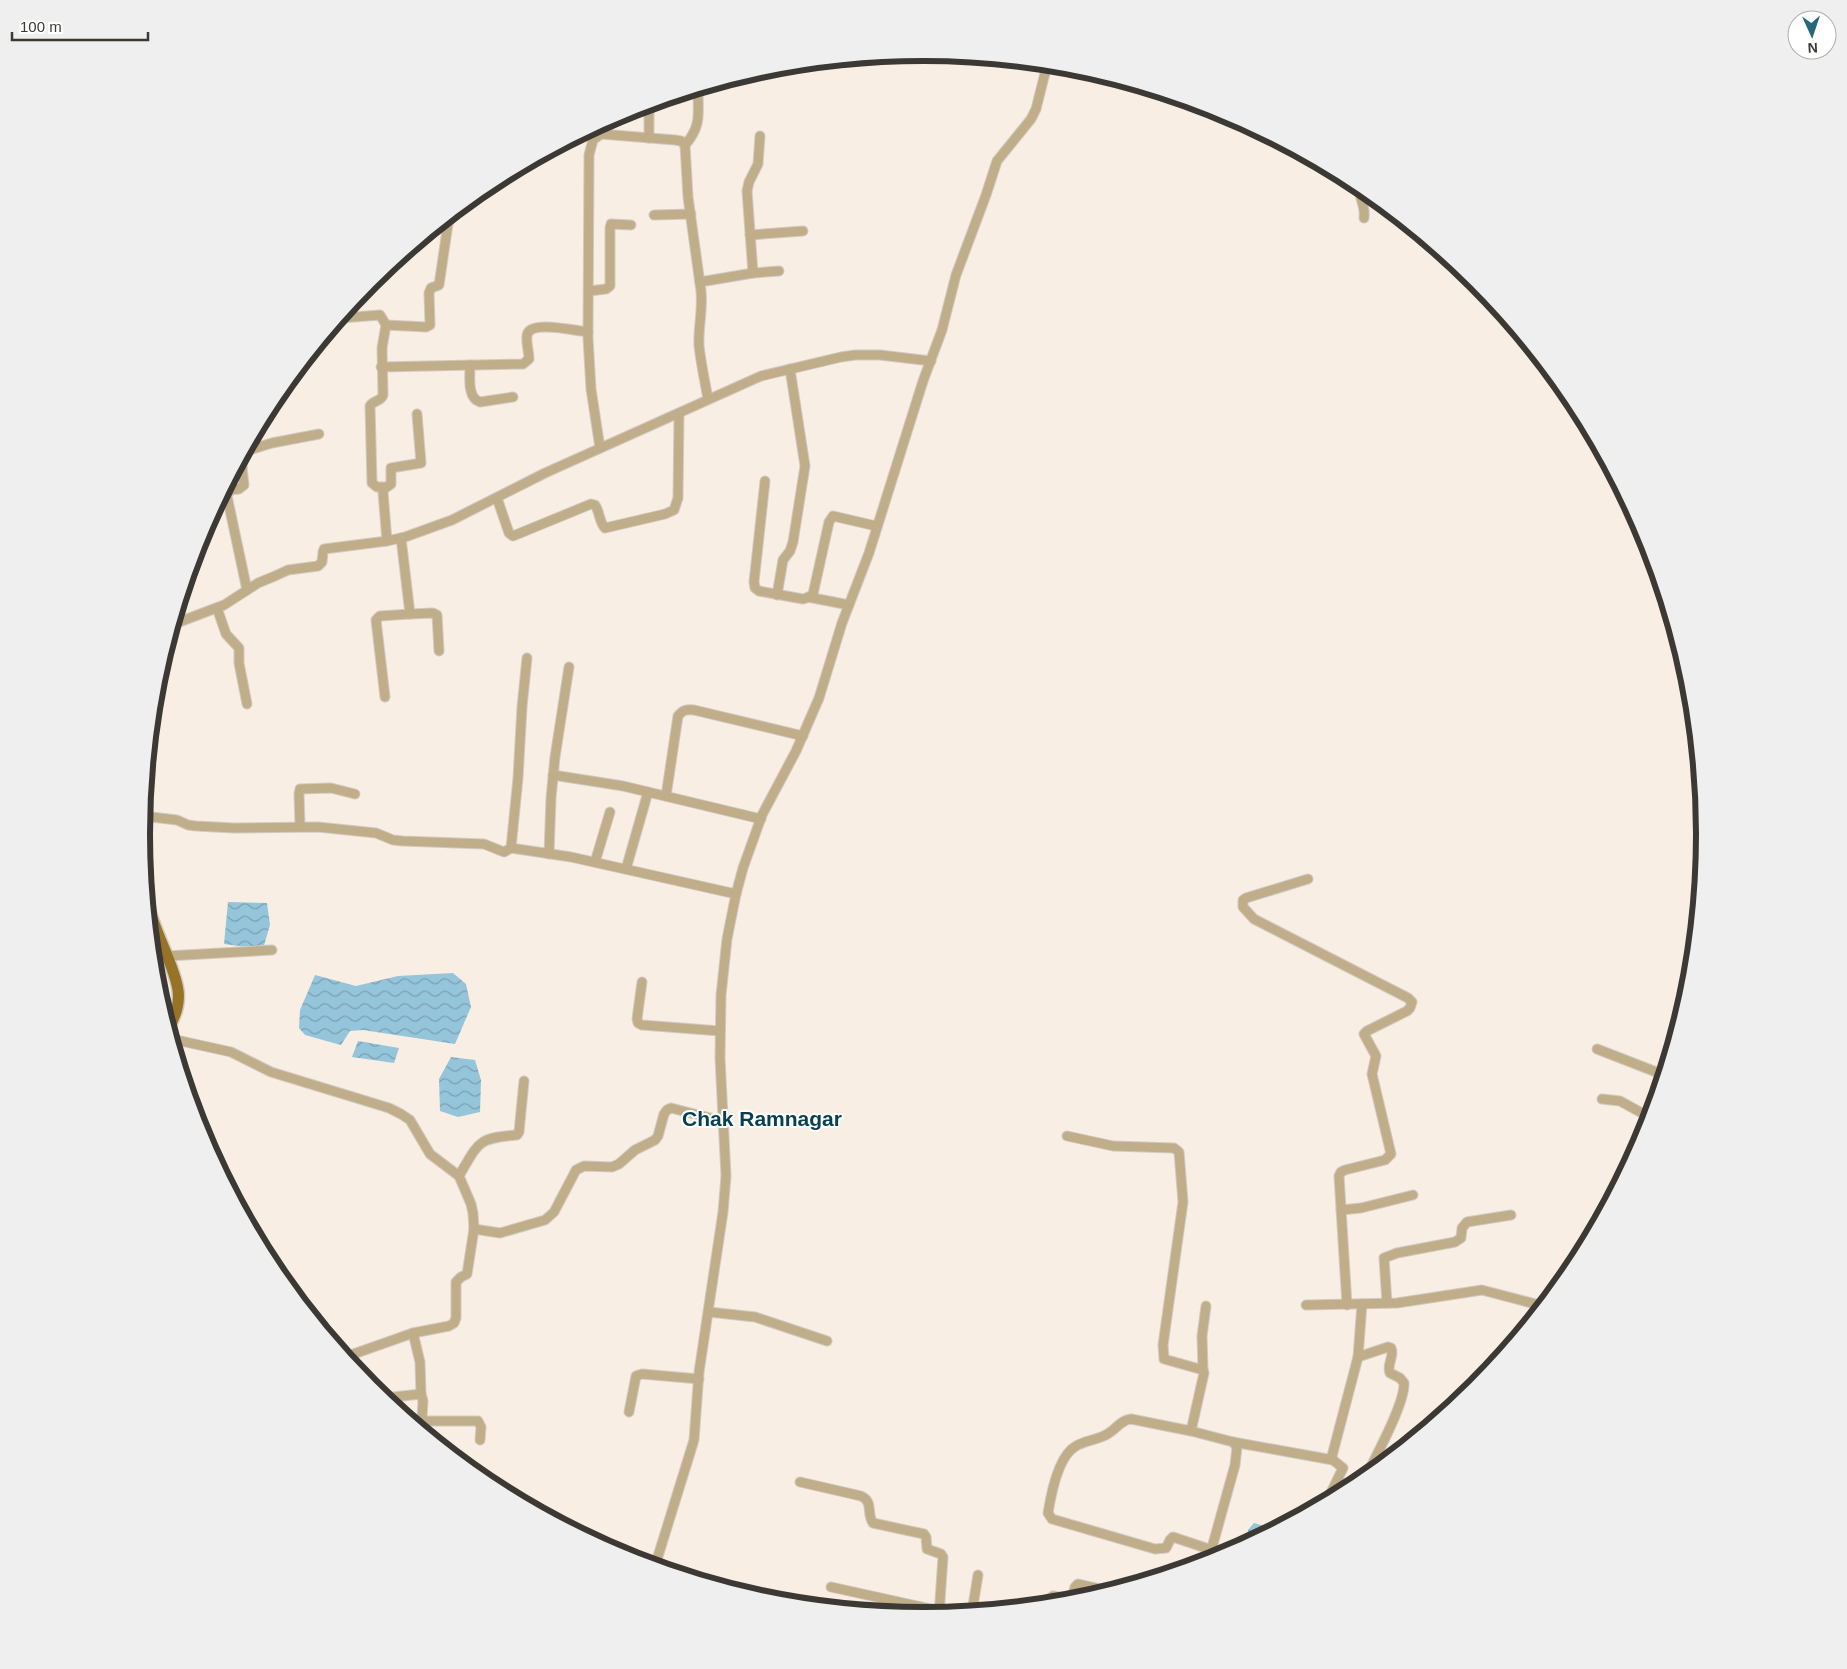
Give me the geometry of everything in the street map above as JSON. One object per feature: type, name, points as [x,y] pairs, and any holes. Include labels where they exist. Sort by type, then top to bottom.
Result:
[{"type":"main road","points":[[156,928],[175,974],[178,987],[176,1012],[173,1018]]},
{"type":"street","points":[[657,1560],[694,1440],[699,1378],[725,1190],[720,1031],[723,966],[736,894],[743,868],[761,819],[803,736],[819,698],[842,623],[869,553],[923,381],[942,330],[956,275],[997,161],[1031,119],[1036,109],[1045,71]]},
{"type":"street","points":[[685,145],[694,136],[697,128],[698,95]]},
{"type":"street","points":[[648,112],[649,138]]},
{"type":"street","points":[[600,448],[591,389],[588,332],[589,155],[593,140],[600,134],[675,140],[685,145],[702,306],[699,345],[708,399]]},
{"type":"street","points":[[753,273],[747,191],[749,182],[758,164],[760,136]]},
{"type":"street","points":[[1359,196],[1365,210],[1364,218]]},
{"type":"street","points":[[654,215],[691,214]]},
{"type":"street","points":[[589,291],[606,289],[610,286],[611,224],[631,225]]},
{"type":"street","points":[[386,325],[426,327],[430,325],[429,293],[431,288],[439,285],[448,225]]},
{"type":"street","points":[[750,235],[803,231]]},
{"type":"street","points":[[700,282],[753,273],[779,271]]},
{"type":"street","points":[[349,317],[380,315],[386,325],[381,368],[383,395],[370,406],[371,477],[373,485],[386,488]]},
{"type":"street","points":[[381,368],[523,364],[526,362],[529,354],[527,333],[535,327],[588,332]]},
{"type":"street","points":[[181,622],[217,608],[258,583],[288,570],[318,566],[322,562],[324,548],[401,538],[452,520],[545,473],[761,376],[855,355],[880,355],[931,361]]},
{"type":"street","points":[[470,365],[472,396],[475,400],[480,402],[513,397]]},
{"type":"street","points":[[777,595],[782,560],[790,551],[793,542],[805,466],[790,369]]},
{"type":"street","points":[[497,498],[509,533],[513,536],[591,504],[597,508],[602,525],[605,528],[665,514],[674,510],[678,498],[679,413]]},
{"type":"street","points":[[387,541],[383,494],[391,484],[391,468],[421,463],[418,414]]},
{"type":"street","points":[[254,449],[319,434]]},
{"type":"street","points":[[232,490],[239,489],[244,485],[241,472]]},
{"type":"street","points":[[765,481],[754,582],[755,588],[759,591],[777,595],[849,605]]},
{"type":"street","points":[[228,498],[247,590]]},
{"type":"street","points":[[808,598],[815,590],[830,518],[836,516],[876,526]]},
{"type":"street","points":[[401,538],[410,614]]},
{"type":"street","points":[[217,608],[226,634],[239,648],[239,663],[247,704]]},
{"type":"street","points":[[385,696],[378,645],[377,618],[380,616],[435,613],[437,617],[439,651]]},
{"type":"street","points":[[510,848],[518,778],[527,658]]},
{"type":"street","points":[[549,854],[550,798],[569,667]]},
{"type":"street","points":[[666,796],[678,716],[682,711],[694,710],[803,736]]},
{"type":"street","points":[[553,774],[600,781],[761,819]]},
{"type":"street","points":[[300,826],[300,789],[331,788],[355,794]]},
{"type":"street","points":[[626,870],[648,792]]},
{"type":"street","points":[[595,862],[610,812]]},
{"type":"street","points":[[151,817],[177,820],[196,826],[234,828],[300,826],[376,833],[393,840],[403,841],[484,844],[504,852],[510,848],[595,862],[736,894]]},
{"type":"street","points":[[1308,879],[1246,898],[1243,900],[1243,907],[1254,919],[1408,998],[1412,1002],[1410,1008],[1406,1011],[1364,1034],[1376,1056],[1372,1074],[1391,1154],[1385,1160],[1341,1172],[1339,1181],[1346,1305]]},
{"type":"street","points":[[167,956],[272,950]]},
{"type":"street","points":[[642,982],[638,1023],[642,1025],[720,1031]]},
{"type":"street","points":[[179,1040],[231,1052],[280,1075],[370,1102],[402,1114],[410,1120],[430,1154],[459,1176],[473,1213],[474,1229],[467,1274],[456,1282],[456,1321],[449,1326],[413,1333],[352,1355]]},
{"type":"street","points":[[1597,1049],[1659,1073]]},
{"type":"street","points":[[459,1176],[476,1147],[482,1142],[490,1138],[517,1134],[519,1132],[524,1081]]},
{"type":"street","points":[[1602,1099],[1620,1101],[1644,1114]]},
{"type":"street","points":[[474,1229],[500,1233],[545,1220],[554,1212],[576,1170],[584,1166],[612,1166],[619,1164],[635,1150],[655,1140],[658,1136],[664,1114],[671,1108],[722,1121]]},
{"type":"street","points":[[1067,1136],[1113,1146],[1177,1149],[1180,1158],[1183,1202],[1163,1351],[1164,1358],[1171,1362],[1203,1370]]},
{"type":"street","points":[[1341,1210],[1361,1208],[1413,1195]]},
{"type":"street","points":[[1388,1303],[1384,1258],[1397,1253],[1460,1241],[1462,1228],[1467,1222],[1511,1215]]},
{"type":"street","points":[[1306,1305],[1388,1303],[1482,1290],[1537,1305]]},
{"type":"street","points":[[1333,1460],[1333,1450],[1358,1356],[1362,1304]]},
{"type":"street","points":[[1191,1431],[1204,1378],[1202,1336],[1206,1306]]},
{"type":"street","points":[[709,1312],[755,1317],[827,1341]]},
{"type":"street","points":[[413,1333],[420,1362],[423,1401],[422,1418],[425,1420],[478,1421],[481,1427],[480,1440]]},
{"type":"street","points":[[1358,1356],[1388,1347],[1391,1348],[1393,1351],[1390,1373],[1403,1380],[1404,1386],[1394,1418],[1373,1463]]},
{"type":"street","points":[[629,1412],[636,1376],[642,1374],[699,1378]]},
{"type":"street","points":[[394,1397],[421,1394]]},
{"type":"street","points":[[1233,1442],[1237,1447],[1235,1465],[1212,1550],[1173,1538],[1166,1548],[1155,1548],[1052,1519],[1048,1513],[1059,1470],[1065,1458],[1076,1446],[1110,1433],[1125,1419],[1191,1431],[1233,1442],[1333,1460],[1344,1468],[1335,1487]]},
{"type":"street","points":[[800,1482],[862,1496],[869,1503],[870,1519],[873,1522],[924,1534],[927,1549],[941,1554],[943,1557],[939,1607]]},
{"type":"street","points":[[973,1606],[978,1575]]},
{"type":"street","points":[[1073,1593],[1078,1584],[1095,1588]]},
{"type":"street","points":[[831,1587],[917,1608]]},
{"type":"water","points":[[228,902],[267,903],[270,925],[263,949],[224,944]]},
{"type":"water","points":[[453,973],[466,984],[471,1007],[455,1044],[363,1030],[350,1031],[341,1045],[305,1035],[299,1028],[300,1010],[315,975],[356,986],[398,976]]},
{"type":"water","points":[[358,1041],[399,1048],[394,1063],[352,1057]]},
{"type":"water","points":[[451,1057],[475,1060],[481,1080],[480,1112],[458,1117],[440,1111],[439,1079]]},
{"type":"water","points":[[1254,1523],[1267,1527],[1247,1536],[1248,1530]]},
{"type":"district","name":"Chak Ramnagar","points":[[762,1118]]}]
